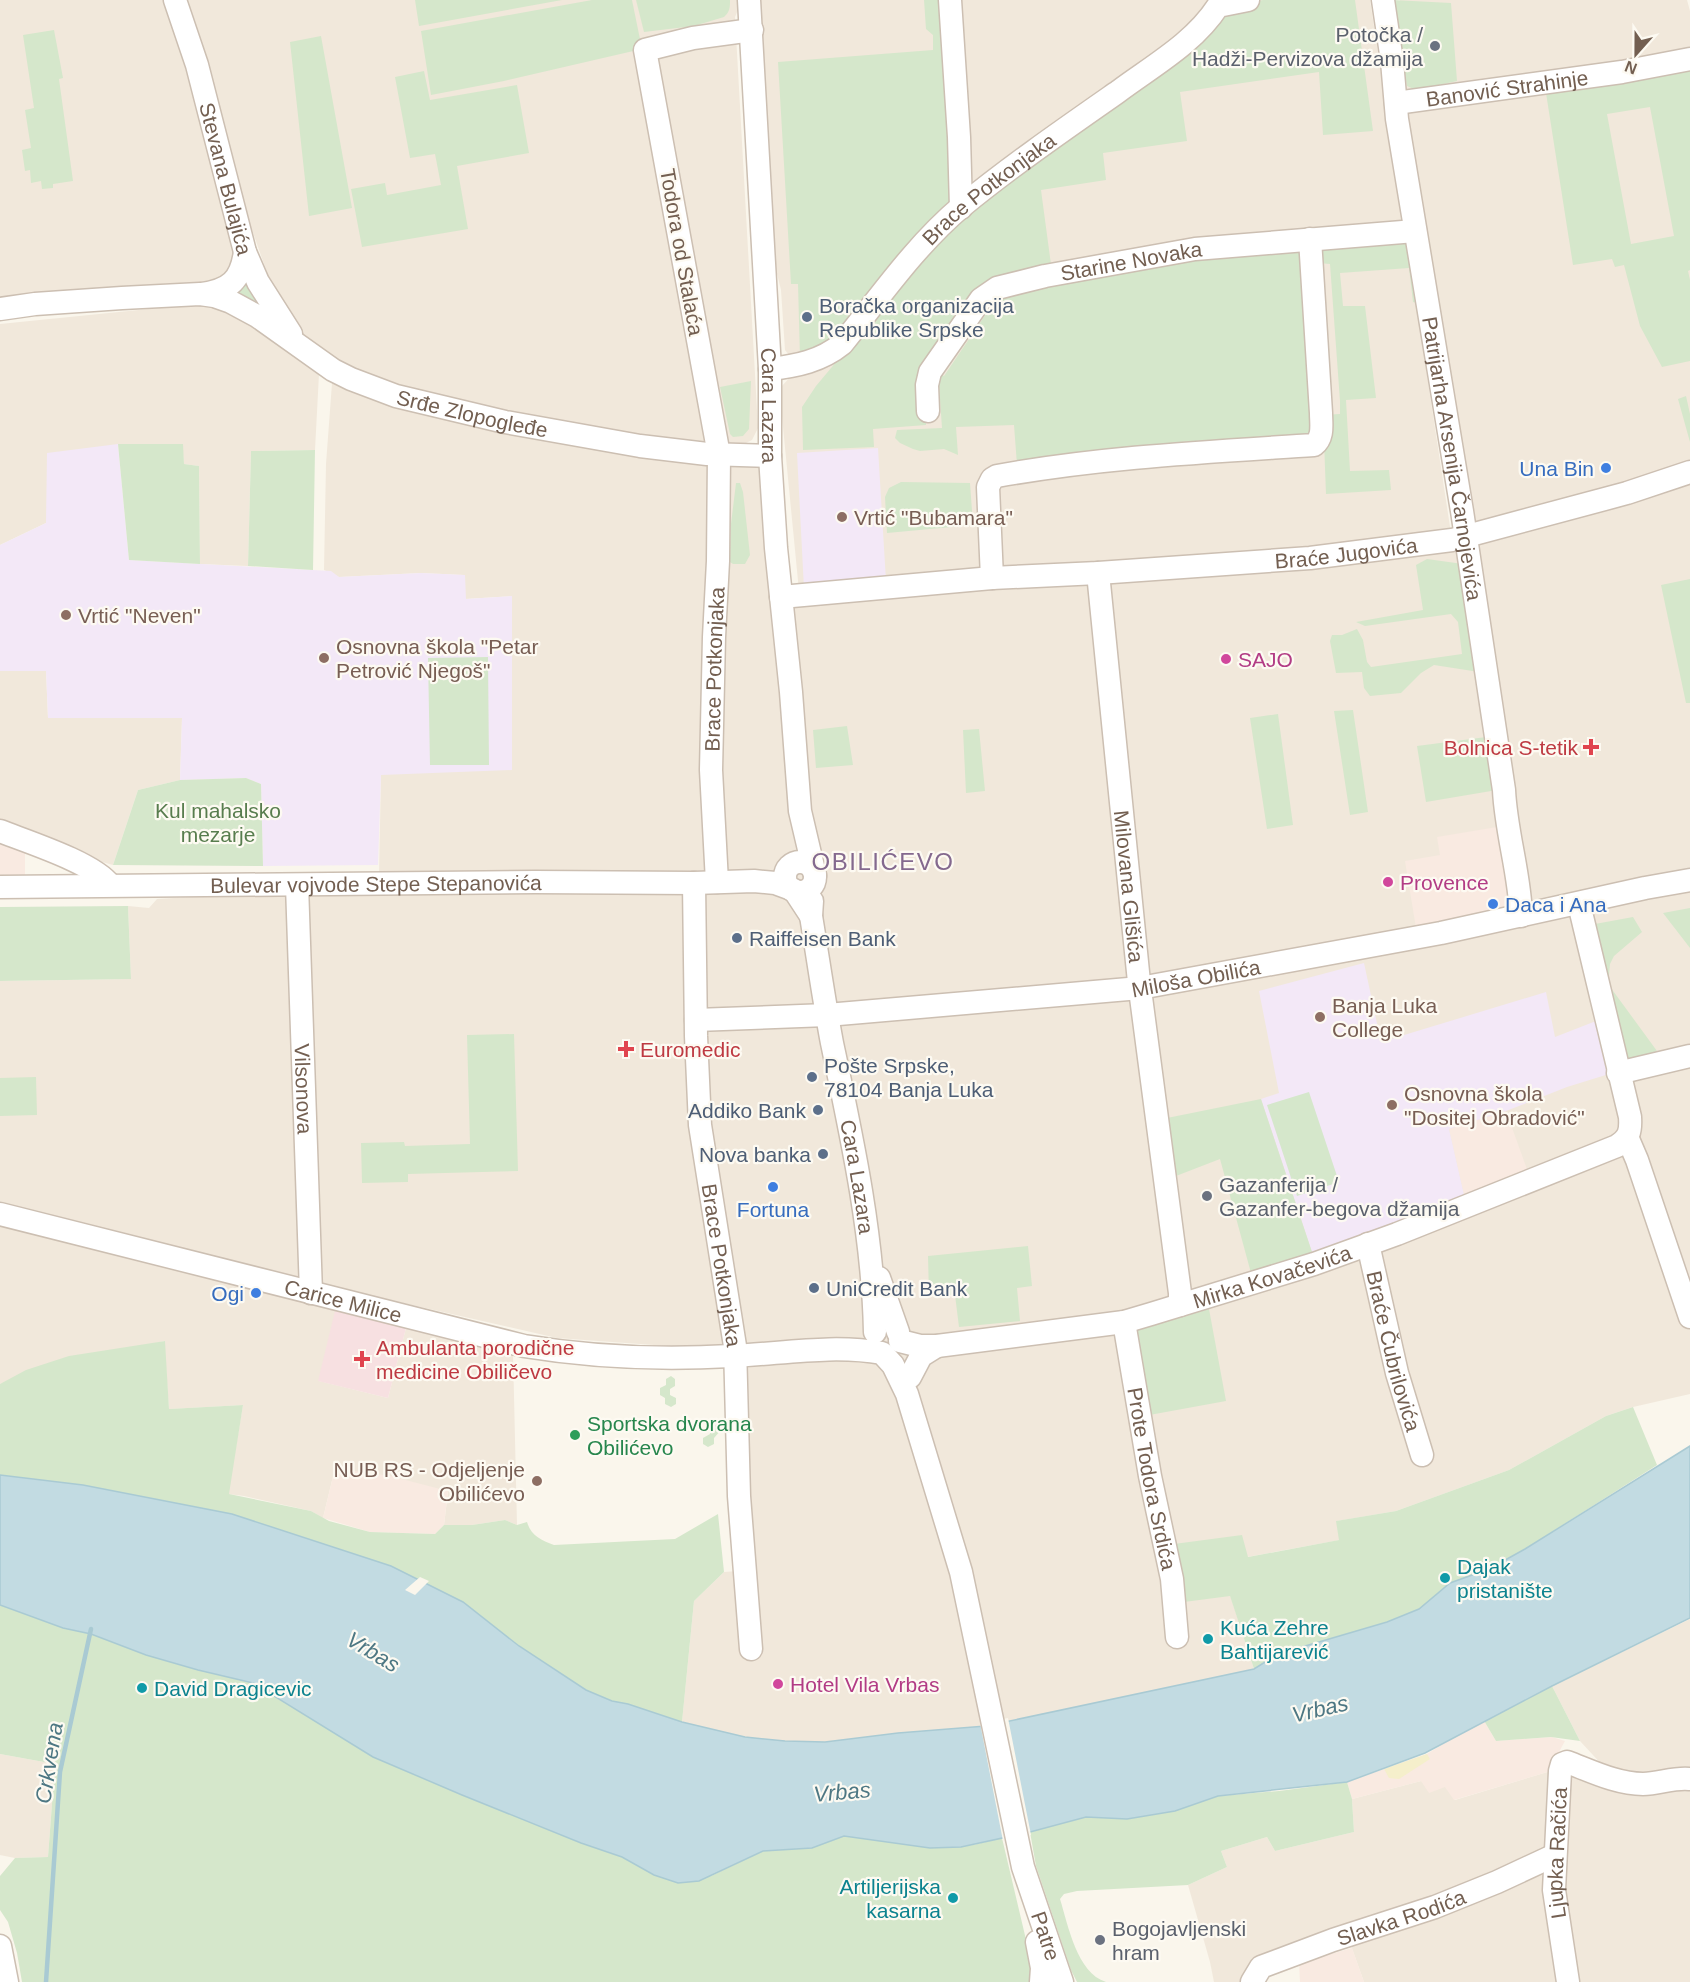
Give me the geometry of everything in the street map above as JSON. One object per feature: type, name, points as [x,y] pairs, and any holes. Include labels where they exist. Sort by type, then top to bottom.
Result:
[{"type":"street","name":"Stevana Bulajića","points":[[175,0],[196,65],[245,252],[258,282],[300,347]]},
{"type":"street","name":"Cara Lazara","points":[[749,0],[770,369],[770,456],[800,811],[815,877],[812,916],[827,1015],[852,1133],[872,1260],[893,1365],[908,1385],[961,1572],[1026,1877]]},
{"type":"street","points":[[950,0],[961,208]]},
{"type":"street","name":"Brace Potkonjaka","points":[[770,369],[800,365],[823,358],[842,344],[920,246],[961,208],[1183,44],[1210,19],[1218,6],[1248,0]]},
{"type":"street","name":"Patrijarha Arsenija Čarnojevića","points":[[1383,0],[1415,231],[1466,538],[1521,916]]},
{"type":"street","name":"Todora od Stalaća","points":[[719,455],[645,50],[693,38],[752,30]]},
{"type":"street","name":"Banović Strahinje","points":[[1396,104],[1622,72],[1690,59]]},
{"type":"street","name":"Starine Novaka","points":[[928,411],[927,385],[930,372],[981,299],[997,288],[1046,276],[1195,249],[1415,231]]},
{"type":"street","points":[[992,578],[988,487],[992,478],[1038,468],[1119,459],[1314,444],[1320,438],[1321,413],[1310,239]]},
{"type":"street","name":"Srđe Zlopogleđe","points":[[0,309],[34,304],[216,292],[227,287],[243,269],[245,252]]},
{"type":"street","name":"Srđe Zlopogleđe","points":[[200,294],[231,302],[243,308],[279,330],[320,362],[351,379],[396,396],[505,422],[640,446],[719,455],[770,456]]},
{"type":"street","name":"Brace Potkonjaka","points":[[717,882],[711,770],[719,455]]},
{"type":"street","name":"Braće Jugovića","points":[[781,597],[992,578],[1310,558],[1466,538],[1627,493],[1690,472]]},
{"type":"street","name":"Milovana Glišića","points":[[1098,573],[1140,988],[1180,1305]]},
{"type":"street","name":"Cara Lazara","points":[[800,811],[791,866],[786,874],[786,882],[812,916]]},
{"type":"street","points":[[0,831],[70,859],[105,878],[110,885]]},
{"type":"street","points":[[791,866],[801,862],[809,865],[815,877],[807,890],[794,890]]},
{"type":"street","name":"Bulevar vojvode Stepe Stepanovića","points":[[754,881],[791,866]]},
{"type":"street","name":"Miloša Obilića","points":[[696,1020],[827,1015],[1140,988],[1429,935],[1648,887],[1690,880]]},
{"type":"street","name":"Bulevar vojvode Stepe Stepanovića","points":[[0,887],[754,881],[775,883],[794,890]]},
{"type":"street","name":"Brace Potkonjaka","points":[[694,883],[700,1125],[735,1346],[739,1496],[751,1648]]},
{"type":"street","name":"Vilsonova","points":[[297,885],[311,1293]]},
{"type":"street","points":[[1578,903],[1630,1117],[1628,1139],[1641,1170],[1690,1317]]},
{"type":"street","points":[[1618,1072],[1690,1056]]},
{"type":"street","name":"Mirka Kovačevića","points":[[888,1340],[920,1346],[937,1346],[1124,1322],[1314,1264],[1617,1146],[1628,1139]]},
{"type":"street","name":"Carice Milice","points":[[0,1214],[516,1344],[557,1351],[663,1357],[735,1356],[836,1349],[888,1340]]},
{"type":"street","name":"Braće Čubrilovića","points":[[1368,1244],[1397,1373],[1422,1455]]},
{"type":"street","name":"Prote Todora Srdića","points":[[1124,1322],[1150,1476],[1172,1579],[1177,1637]]},
{"type":"street","points":[[908,1385],[921,1356],[937,1346]]},
{"type":"street","name":"Ljupka Račića","points":[[1568,1982],[1554,1890],[1562,1764],[1567,1762],[1634,1784],[1690,1779]]},
{"type":"street","name":"Slavka Rodića","points":[[1252,1982],[1261,1966],[1436,1907],[1555,1855]]},
{"type":"street","name":"Patre","points":[[1026,1877],[1042,1968],[1041,1982]]},
{"type":"street","name":"Patre","points":[[1026,1877],[1062,1982]]},
{"type":"street","points":[[0,1946],[7,1982]]},
{"type":"shaded area","points":[[0,0],[166,0],[237,251],[227,274],[214,283],[4,298],[0,296]]},
{"type":"shaded area","points":[[182,0],[738,0],[735,17],[758,428],[752,440],[742,445],[642,441],[366,382],[296,339],[271,284],[243,204]]},
{"type":"shaded area","points":[[757,0],[1370,0],[1452,540],[1461,546],[1404,168],[1400,0],[1687,0],[1690,11],[1690,1394],[1633,1407],[1606,1416],[1509,1470],[1396,1511],[1337,1521],[1340,1540],[1247,1557],[1230,1595],[1254,1669],[986,1726],[825,1742],[745,1737],[682,1722],[694,1601],[724,1572],[752,1570],[710,1195],[695,873],[379,876],[381,775],[512,596],[465,599],[464,575],[421,573],[339,577],[324,570],[326,464],[333,370],[396,396],[770,456],[781,597],[799,591],[780,396],[782,386],[791,376],[789,355],[785,350],[781,290],[770,245]]},
{"type":"shaded area","points":[[208,303],[246,318],[319,374],[315,450],[251,451],[248,566],[200,564],[199,466],[184,464],[182,444],[118,444],[46,523],[0,545],[0,324]]},
{"type":"shaded area","name":"Osnovna škola \"Petar Petrović Njegoš\"","points":[[118,444],[129,560],[331,571],[339,577],[421,573],[465,575],[466,599],[512,596],[512,770],[381,775],[378,865],[263,866],[261,784],[246,778],[180,780],[182,718],[48,718],[46,671],[0,671],[0,545],[46,523],[47,453]]},
{"type":"shaded area","name":"Vrtić \"Bubamara\"","points":[[878,448],[886,581],[804,589],[797,453]]},
{"type":"shaded area","points":[[0,671],[46,671],[48,718],[182,718],[180,780],[138,790],[113,865],[81,856],[0,822]]},
{"type":"shaded area","points":[[1497,827],[1512,911],[1416,928],[1405,861],[1440,855],[1437,837]]},
{"type":"shaded area","points":[[0,836],[25,846],[25,877],[0,877]]},
{"type":"shaded area","points":[[276,892],[288,896],[300,1274],[298,1277],[290,1279],[0,1205],[0,981],[131,979],[128,906],[149,908],[157,899]]},
{"type":"shaded area","points":[[311,892],[687,894],[726,1341],[722,1345],[709,1349],[557,1338],[318,1282],[304,895]]},
{"type":"shaded area","name":"Osnovna škola \"Dositej Obradović\"","points":[[1364,963],[1381,1042],[1546,992],[1555,1037],[1596,1021],[1609,1074],[1449,1129],[1464,1195],[1313,1255],[1261,1099],[1279,1093],[1259,991]]},
{"type":"shaded area","points":[[1506,1111],[1528,1172],[1464,1195],[1449,1129]]},
{"type":"shaded area","points":[[0,1219],[338,1303],[319,1381],[388,1398],[406,1328],[513,1353],[517,1525],[505,1520],[472,1525],[444,1525],[448,1492],[335,1468],[323,1518],[311,1511],[228,1494],[243,1405],[169,1409],[164,1341],[0,1384]]},
{"type":"shaded area","points":[[335,1311],[406,1328],[388,1398],[318,1381]]},
{"type":"shaded area","points":[[335,1468],[390,1476],[448,1491],[444,1525],[435,1534],[370,1532],[323,1518]]},
{"type":"shaded area","points":[[1690,1619],[1690,1776],[1648,1777],[1605,1768],[1580,1741],[1552,1686]]},
{"type":"shaded area","points":[[1483,1719],[1496,1741],[1552,1737],[1565,1741],[1554,1761],[1554,1770],[1454,1800],[1445,1787],[1429,1793],[1421,1781],[1352,1799],[1347,1782],[1427,1754]]},
{"type":"shaded area","points":[[0,1754],[55,1764],[48,1857],[15,1858],[0,1855]]},
{"type":"shaded area","points":[[1554,1770],[1548,1848],[1247,1982],[1214,1982],[1188,1885],[1227,1867],[1221,1851],[1267,1837],[1275,1851],[1354,1832],[1352,1799],[1421,1781],[1445,1786],[1455,1800]]},
{"type":"shaded area","points":[[1572,1774],[1690,1785],[1690,1982],[1576,1982],[1560,1894],[1568,1776]]},
{"type":"shaded area","points":[[1549,1867],[1560,1982],[1364,1982],[1349,1940]]},
{"type":"shaded area","points":[[1352,1948],[1364,1982],[1300,1982],[1299,1963]]},
{"type":"green space","points":[[415,0],[562,0],[419,26]]},
{"type":"green space","points":[[592,0],[632,0],[642,49],[504,81],[431,95],[421,31]]},
{"type":"green space","points":[[636,0],[730,0],[730,5],[724,17],[694,26],[644,32]]},
{"type":"green space","points":[[924,0],[946,0],[958,206],[840,342],[800,358],[798,284],[791,284],[778,62],[933,50],[933,35],[926,29]]},
{"type":"green space","points":[[1263,0],[1355,0],[1373,131],[1323,135],[1319,72],[1180,92],[1187,141],[1103,153],[1106,180],[1041,190],[1052,272],[1000,283],[923,386],[926,425],[873,429],[874,447],[803,450],[802,407],[922,249],[1223,8]]},
{"type":"green space","points":[[1393,0],[1451,3],[1457,81],[1416,90],[1407,86]]},
{"type":"green space","points":[[54,30],[63,78],[59,79],[73,181],[53,184],[53,188],[42,189],[41,181],[31,183],[30,170],[25,171],[22,150],[31,148],[25,110],[34,108],[23,35]]},
{"type":"green space","points":[[321,36],[352,208],[309,216],[290,42]]},
{"type":"green space","points":[[1690,70],[1690,270],[1688,271],[1690,361],[1662,367],[1640,326],[1624,265],[1615,267],[1612,259],[1573,265],[1546,93]],"holes":[[[1650,107],[1674,236],[1631,244],[1607,114]]]},
{"type":"green space","points":[[424,71],[430,100],[517,85],[529,153],[457,166],[468,229],[362,247],[351,189],[385,183],[387,195],[441,185],[435,154],[410,158],[395,77]]},
{"type":"green space","points":[[1306,242],[1310,430],[1307,434],[1180,442],[1017,465],[1014,425],[956,427],[958,455],[944,449],[920,451],[900,443],[895,438],[897,430],[942,428],[939,385],[929,385],[933,369],[944,376],[990,308],[981,302],[991,294]]},
{"type":"green space","points":[[1405,242],[1409,246],[1417,303],[1413,302],[1409,268],[1340,273],[1343,306],[1365,306],[1376,398],[1346,400],[1350,471],[1389,470],[1391,490],[1326,494],[1323,415],[1340,414],[1340,401],[1330,264],[1318,263],[1317,247]]},
{"type":"green space","points":[[245,281],[266,310],[233,291]]},
{"type":"green space","points":[[751,381],[749,429],[743,436],[733,437],[730,434],[720,387]]},
{"type":"green space","points":[[1686,396],[1690,414],[1690,442],[1678,399]]},
{"type":"green space","points":[[118,444],[183,444],[184,464],[199,466],[200,564],[129,560]]},
{"type":"green space","points":[[315,450],[313,570],[248,566],[251,451]]},
{"type":"green space","points":[[901,482],[970,483],[973,525],[887,533],[885,497],[889,488]]},
{"type":"green space","points":[[736,483],[740,483],[743,492],[750,555],[745,564],[730,562],[731,524]]},
{"type":"green space","points":[[1427,559],[1463,564],[1479,672],[1434,665],[1421,673],[1401,693],[1370,696],[1364,688],[1362,672],[1336,673],[1330,641],[1332,635],[1342,635],[1357,629],[1363,640],[1367,662],[1371,667],[1462,654],[1458,622],[1451,614],[1365,626],[1356,622],[1423,610],[1416,565]]},
{"type":"green space","points":[[1690,579],[1690,703],[1686,703],[1661,585]]},
{"type":"green space","points":[[488,657],[489,765],[430,765],[428,658]]},
{"type":"green space","points":[[1353,710],[1368,812],[1350,815],[1334,711]]},
{"type":"green space","points":[[1278,714],[1293,825],[1267,829],[1250,718]]},
{"type":"green space","points":[[847,726],[853,765],[816,768],[813,730]]},
{"type":"green space","points":[[979,729],[985,791],[966,793],[963,730]]},
{"type":"green space","points":[[1494,736],[1503,789],[1426,802],[1417,746]]},
{"type":"green space","name":"Kul mahalsko mezarje","points":[[246,778],[261,784],[263,866],[113,865],[138,790],[180,780]]},
{"type":"green space","points":[[128,906],[131,979],[0,981],[0,907]]},
{"type":"green space","points":[[1690,908],[1690,948],[1663,913]]},
{"type":"green space","points":[[1633,917],[1642,932],[1614,956],[1610,964],[1608,984],[1657,1051],[1621,1064],[1595,924]]},
{"type":"green space","points":[[514,1034],[518,1171],[408,1174],[408,1182],[362,1183],[361,1143],[404,1142],[405,1146],[470,1144],[467,1035]]},
{"type":"green space","points":[[36,1077],[37,1115],[0,1116],[0,1078]]},
{"type":"green space","points":[[1309,1092],[1339,1182],[1297,1196],[1267,1105]]},
{"type":"green space","points":[[1261,1099],[1313,1255],[1251,1273],[1220,1159],[1176,1176],[1167,1118]]},
{"type":"green space","points":[[1028,1246],[1032,1286],[1017,1288],[1020,1321],[959,1327],[955,1295],[929,1295],[928,1256]]},
{"type":"green space","points":[[1209,1309],[1226,1401],[1144,1416],[1132,1332]]},
{"type":"green space","points":[[165,1341],[169,1409],[243,1405],[229,1494],[311,1511],[329,1521],[370,1532],[435,1534],[444,1525],[472,1525],[505,1520],[517,1525],[527,1522],[534,1534],[554,1545],[675,1539],[718,1514],[724,1572],[694,1601],[682,1722],[612,1701],[586,1690],[519,1646],[463,1602],[232,1514],[83,1485],[0,1475],[0,1384],[26,1370],[69,1356]]},
{"type":"green space","points":[[671,1376],[675,1379],[675,1386],[670,1389],[670,1395],[676,1398],[676,1404],[671,1407],[665,1404],[665,1398],[660,1395],[660,1388],[666,1385],[666,1379]]},
{"type":"green space","points":[[1633,1407],[1657,1465],[1525,1549],[1489,1569],[1450,1583],[1419,1609],[1387,1622],[1278,1654],[1254,1669],[1230,1596],[1184,1602],[1174,1544],[1242,1535],[1248,1557],[1339,1540],[1336,1521],[1396,1511],[1509,1470],[1606,1416]]},
{"type":"green space","points":[[720,1423],[721,1430],[714,1438],[714,1444],[708,1447],[703,1444],[703,1438],[710,1434],[709,1428]]},
{"type":"green space","points":[[0,1605],[63,1628],[91,1634],[146,1655],[253,1683],[373,1757],[581,1843],[622,1857],[654,1875],[711,1876],[763,1851],[812,1848],[844,1836],[930,1848],[973,1845],[1002,1838],[1036,1982],[22,1982],[8,1922],[0,1910],[0,1876],[15,1858],[48,1857],[55,1764],[0,1754]]},
{"type":"green space","points":[[1552,1686],[1580,1741],[1551,1737],[1496,1741],[1483,1719]]},
{"type":"green space","points":[[1347,1782],[1352,1799],[1354,1832],[1275,1851],[1267,1837],[1221,1851],[1227,1867],[1188,1885],[1077,1891],[1064,1894],[1060,1899],[1075,1947],[1088,1969],[1096,1977],[1106,1982],[1077,1982],[1036,1866],[1030,1832],[1086,1817],[1127,1819],[1175,1811],[1218,1796]]},
{"type":"sand","points":[[1427,1754],[1430,1759],[1399,1779],[1389,1778],[1384,1769]]},
{"type":"water","name":"Vrbas","points":[[1690,1446],[1690,1618],[1552,1686],[1425,1753],[1347,1782],[1218,1796],[1175,1811],[1127,1819],[1086,1817],[961,1847],[930,1848],[844,1836],[812,1848],[763,1851],[699,1881],[678,1883],[654,1875],[622,1857],[581,1843],[373,1757],[253,1683],[146,1655],[91,1634],[63,1628],[0,1605],[0,1475],[83,1485],[232,1514],[391,1566],[463,1602],[519,1646],[586,1690],[612,1701],[682,1722],[745,1737],[825,1742],[986,1726],[1254,1669],[1278,1654],[1387,1622],[1419,1609],[1450,1583],[1489,1569],[1525,1549]]},
{"type":"pier","points":[[420,1577],[429,1581],[415,1595],[405,1590]]},
{"type":"pier","points":[[1008,1718],[1031,1835],[1003,1841],[980,1723]]},
{"type":"waterway","name":"Crkvena","points":[[46,1982],[60,1772],[91,1629]]},
{"type":"place","name":"Potočka / Hadži-Pervizova džamija","points":[[1435,46]]},
{"type":"place","name":"Boračka organizacija Republike Srpske","points":[[807,317]]},
{"type":"place","name":"Una Bin","points":[[1606,468]]},
{"type":"place","name":"Vrtić \"Bubamara\"","points":[[842,517]]},
{"type":"place","name":"Vrtić \"Neven\"","points":[[66,615]]},
{"type":"place","name":"Osnovna škola \"Petar Petrović Njegoš\"","points":[[324,658]]},
{"type":"place","name":"SAJO","points":[[1226,659]]},
{"type":"place","name":"Bolnica S-tetik","points":[[1591,747]]},
{"type":"place","name":"Provence","points":[[1388,882]]},
{"type":"place","name":"Daca i Ana","points":[[1493,904]]},
{"type":"place","name":"Raiffeisen Bank","points":[[737,938]]},
{"type":"place","name":"Banja Luka College","points":[[1320,1017]]},
{"type":"place","name":"Euromedic","points":[[626,1049]]},
{"type":"place","name":"Pošte Srpske, 78104 Banja Luka","points":[[812,1077]]},
{"type":"place","name":"Osnovna škola \"Dositej Obradović\"","points":[[1392,1105]]},
{"type":"place","name":"Addiko Bank","points":[[818,1110]]},
{"type":"place","name":"Nova banka","points":[[823,1154]]},
{"type":"place","name":"Fortuna","points":[[773,1187]]},
{"type":"place","name":"Gazanferija / Gazanfer-begova džamija","points":[[1207,1196]]},
{"type":"place","name":"UniCredit Bank","points":[[814,1288]]},
{"type":"place","name":"Ogi","points":[[256,1293]]},
{"type":"place","name":"Ambulanta porodične medicine Obiličevo","points":[[362,1359]]},
{"type":"place","name":"Sportska dvorana Obilićevo","points":[[575,1435]]},
{"type":"place","name":"NUB RS - Odjeljenje Obilićevo","points":[[537,1481]]},
{"type":"place","name":"Dajak pristanište","points":[[1445,1578]]},
{"type":"place","name":"Kuća Zehre Bahtijarević","points":[[1208,1639]]},
{"type":"place","name":"Hotel Vila Vrbas","points":[[778,1684]]},
{"type":"place","name":"David Dragicevic","points":[[142,1688]]},
{"type":"place","name":"Artiljerijska kasarna","points":[[953,1898]]},
{"type":"place","name":"Bogojavljenski hram","points":[[1100,1940]]},
{"type":"district","name":"OBILIĆEVO","points":[[883,861]]}]
